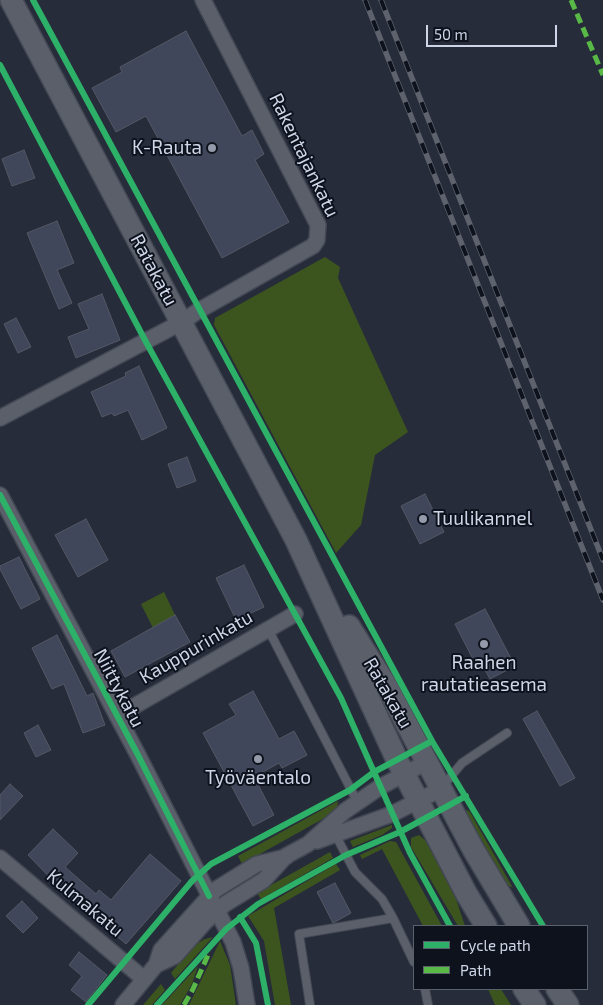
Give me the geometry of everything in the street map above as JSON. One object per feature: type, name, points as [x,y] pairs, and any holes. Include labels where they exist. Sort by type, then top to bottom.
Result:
[{"type":"main road","name":"Ratakatu","points":[[11,0],[296,540],[418,802],[485,925]]},
{"type":"main road","name":"Ratakatu","points":[[296,540],[386,685],[441,789],[518,925]]},
{"type":"main road","points":[[519,990],[526,1005]]},
{"type":"main road","points":[[525,990],[535,1005]]},
{"type":"main road","points":[[558,990],[568,1005]]},
{"type":"street","name":"Rakentajankatu","points":[[0,418],[182,322],[313,246],[319,232],[318,224],[204,0]]},
{"type":"street","name":"Niittykatu","points":[[0,495],[117,716],[217,911],[237,954],[247,1005]]},
{"type":"street","name":"Kauppurinkatu","points":[[117,716],[295,614]]},
{"type":"street","points":[[308,844],[358,803],[427,762]]},
{"type":"street","points":[[156,966],[161,950],[209,896],[226,882],[257,864],[286,856],[308,844],[392,814],[441,789]]},
{"type":"street","points":[[122,1005],[156,966],[175,956],[217,911],[264,880],[286,856]]},
{"type":"street","name":"Kulmakatu","points":[[0,858],[144,979]]},
{"type":"lane","points":[[268,629],[358,803]]},
{"type":"lane","points":[[441,789],[462,763],[507,733]]},
{"type":"lane","points":[[335,834],[355,872],[382,899],[413,960]]},
{"type":"lane","points":[[310,1005],[298,934],[393,918]]},
{"type":"lane","points":[[425,990],[428,1005]]},
{"type":"green space","points":[[325,257],[340,267],[338,278],[408,432],[375,455],[361,525],[336,553],[214,325],[215,318]]},
{"type":"green space","points":[[164,592],[175,615],[153,628],[141,604]]},
{"type":"green space","points":[[338,801],[337,811],[242,864],[238,856]]},
{"type":"green space","points":[[467,810],[470,812],[513,888],[506,884],[462,811]]},
{"type":"green space","points":[[392,825],[392,828],[382,835],[353,847],[350,841]]},
{"type":"green space","points":[[419,835],[426,841],[456,899],[465,925],[457,925],[411,847],[411,838]]},
{"type":"green space","points":[[390,841],[396,842],[441,925],[422,925],[382,849],[362,859],[360,855]]},
{"type":"green space","points":[[330,852],[333,858],[261,899],[257,893]]},
{"type":"green space","points":[[336,864],[340,870],[274,908],[291,1005],[275,1005],[264,941],[248,916]]},
{"type":"green space","points":[[213,937],[175,979],[171,973],[193,946]]},
{"type":"green space","points":[[220,941],[230,965],[236,1005],[189,1005]]},
{"type":"green space","points":[[198,966],[192,984],[180,1005],[162,1005]]},
{"type":"green space","points":[[161,984],[165,990],[152,1005],[143,1005]]},
{"type":"green space","points":[[488,990],[502,990],[511,1005],[495,1005]]},
{"type":"building","name":"K-Rauta","points":[[186,31],[242,136],[252,130],[264,154],[255,160],[289,222],[222,258],[146,116],[116,132],[92,88],[122,72],[120,67]]},
{"type":"building","points":[[24,150],[35,178],[12,186],[2,159]]},
{"type":"building","points":[[57,221],[74,263],[57,270],[72,303],[59,309],[27,233]]},
{"type":"building","points":[[102,294],[120,340],[76,358],[68,337],[89,329],[78,304]]},
{"type":"building","points":[[16,318],[31,347],[18,353],[4,324]]},
{"type":"building","points":[[139,366],[167,428],[142,440],[128,410],[114,416],[112,413],[102,417],[91,392],[126,376],[125,373]]},
{"type":"building","points":[[187,457],[196,481],[177,488],[168,464]]},
{"type":"building","name":"Tuulikannel","points":[[425,494],[444,532],[420,544],[401,506]]},
{"type":"building","points":[[86,519],[108,560],[78,577],[55,535]]},
{"type":"building","points":[[19,557],[40,599],[21,609],[0,569],[0,566]]},
{"type":"building","points":[[244,565],[264,607],[236,620],[216,578]]},
{"type":"building","name":"Raahen rautatieasema","points":[[485,609],[515,666],[490,679],[481,663],[476,665],[455,624]]},
{"type":"building","points":[[175,615],[190,642],[125,677],[111,651]]},
{"type":"building","points":[[57,635],[87,696],[93,693],[105,725],[83,733],[64,684],[52,689],[32,648]]},
{"type":"building","name":"Työväentalo","points":[[253,691],[279,739],[294,731],[307,755],[282,768],[279,763],[254,777],[274,815],[253,826],[203,733],[236,715],[229,704]]},
{"type":"building","points":[[537,711],[575,778],[560,786],[523,719]]},
{"type":"building","points":[[38,725],[51,750],[36,757],[24,733]]},
{"type":"building","points":[[10,784],[23,796],[0,820],[0,795]]},
{"type":"building","points":[[53,829],[78,853],[65,867],[96,894],[99,890],[111,900],[150,854],[181,881],[126,944],[61,889],[28,855]]},
{"type":"building","points":[[335,883],[351,913],[333,923],[317,892]]},
{"type":"building","points":[[22,901],[38,918],[23,933],[6,916]]},
{"type":"building","points":[[79,952],[107,975],[86,1002],[71,990],[82,976],[69,965]]},
{"type":"railway","points":[[365,0],[603,600]]},
{"type":"railway","points":[[381,0],[603,560]]},
{"type":"marked path","points":[[571,0],[603,75]]},
{"type":"marked path","points":[[184,1005],[208,955]]},
{"type":"cycle path","points":[[33,0],[432,741],[542,925]]},
{"type":"cycle path","points":[[0,65],[146,342],[341,698],[410,853],[449,925]]},
{"type":"cycle path","points":[[0,495],[138,755],[209,896]]},
{"type":"cycle path","points":[[88,1005],[192,881],[211,864],[350,790],[374,772],[432,741]]},
{"type":"cycle path","points":[[157,1005],[226,929],[258,904],[346,855],[400,832],[466,796]]},
{"type":"cycle path","points":[[240,917],[256,943],[268,1005]]},
{"type":"place","name":"K-Rauta","points":[[212,148]]},
{"type":"place","name":"Tuulikannel","points":[[423,519]]},
{"type":"place","name":"Raahen rautatieasema","points":[[484,644]]},
{"type":"place","name":"Työväentalo","points":[[258,759]]}]
